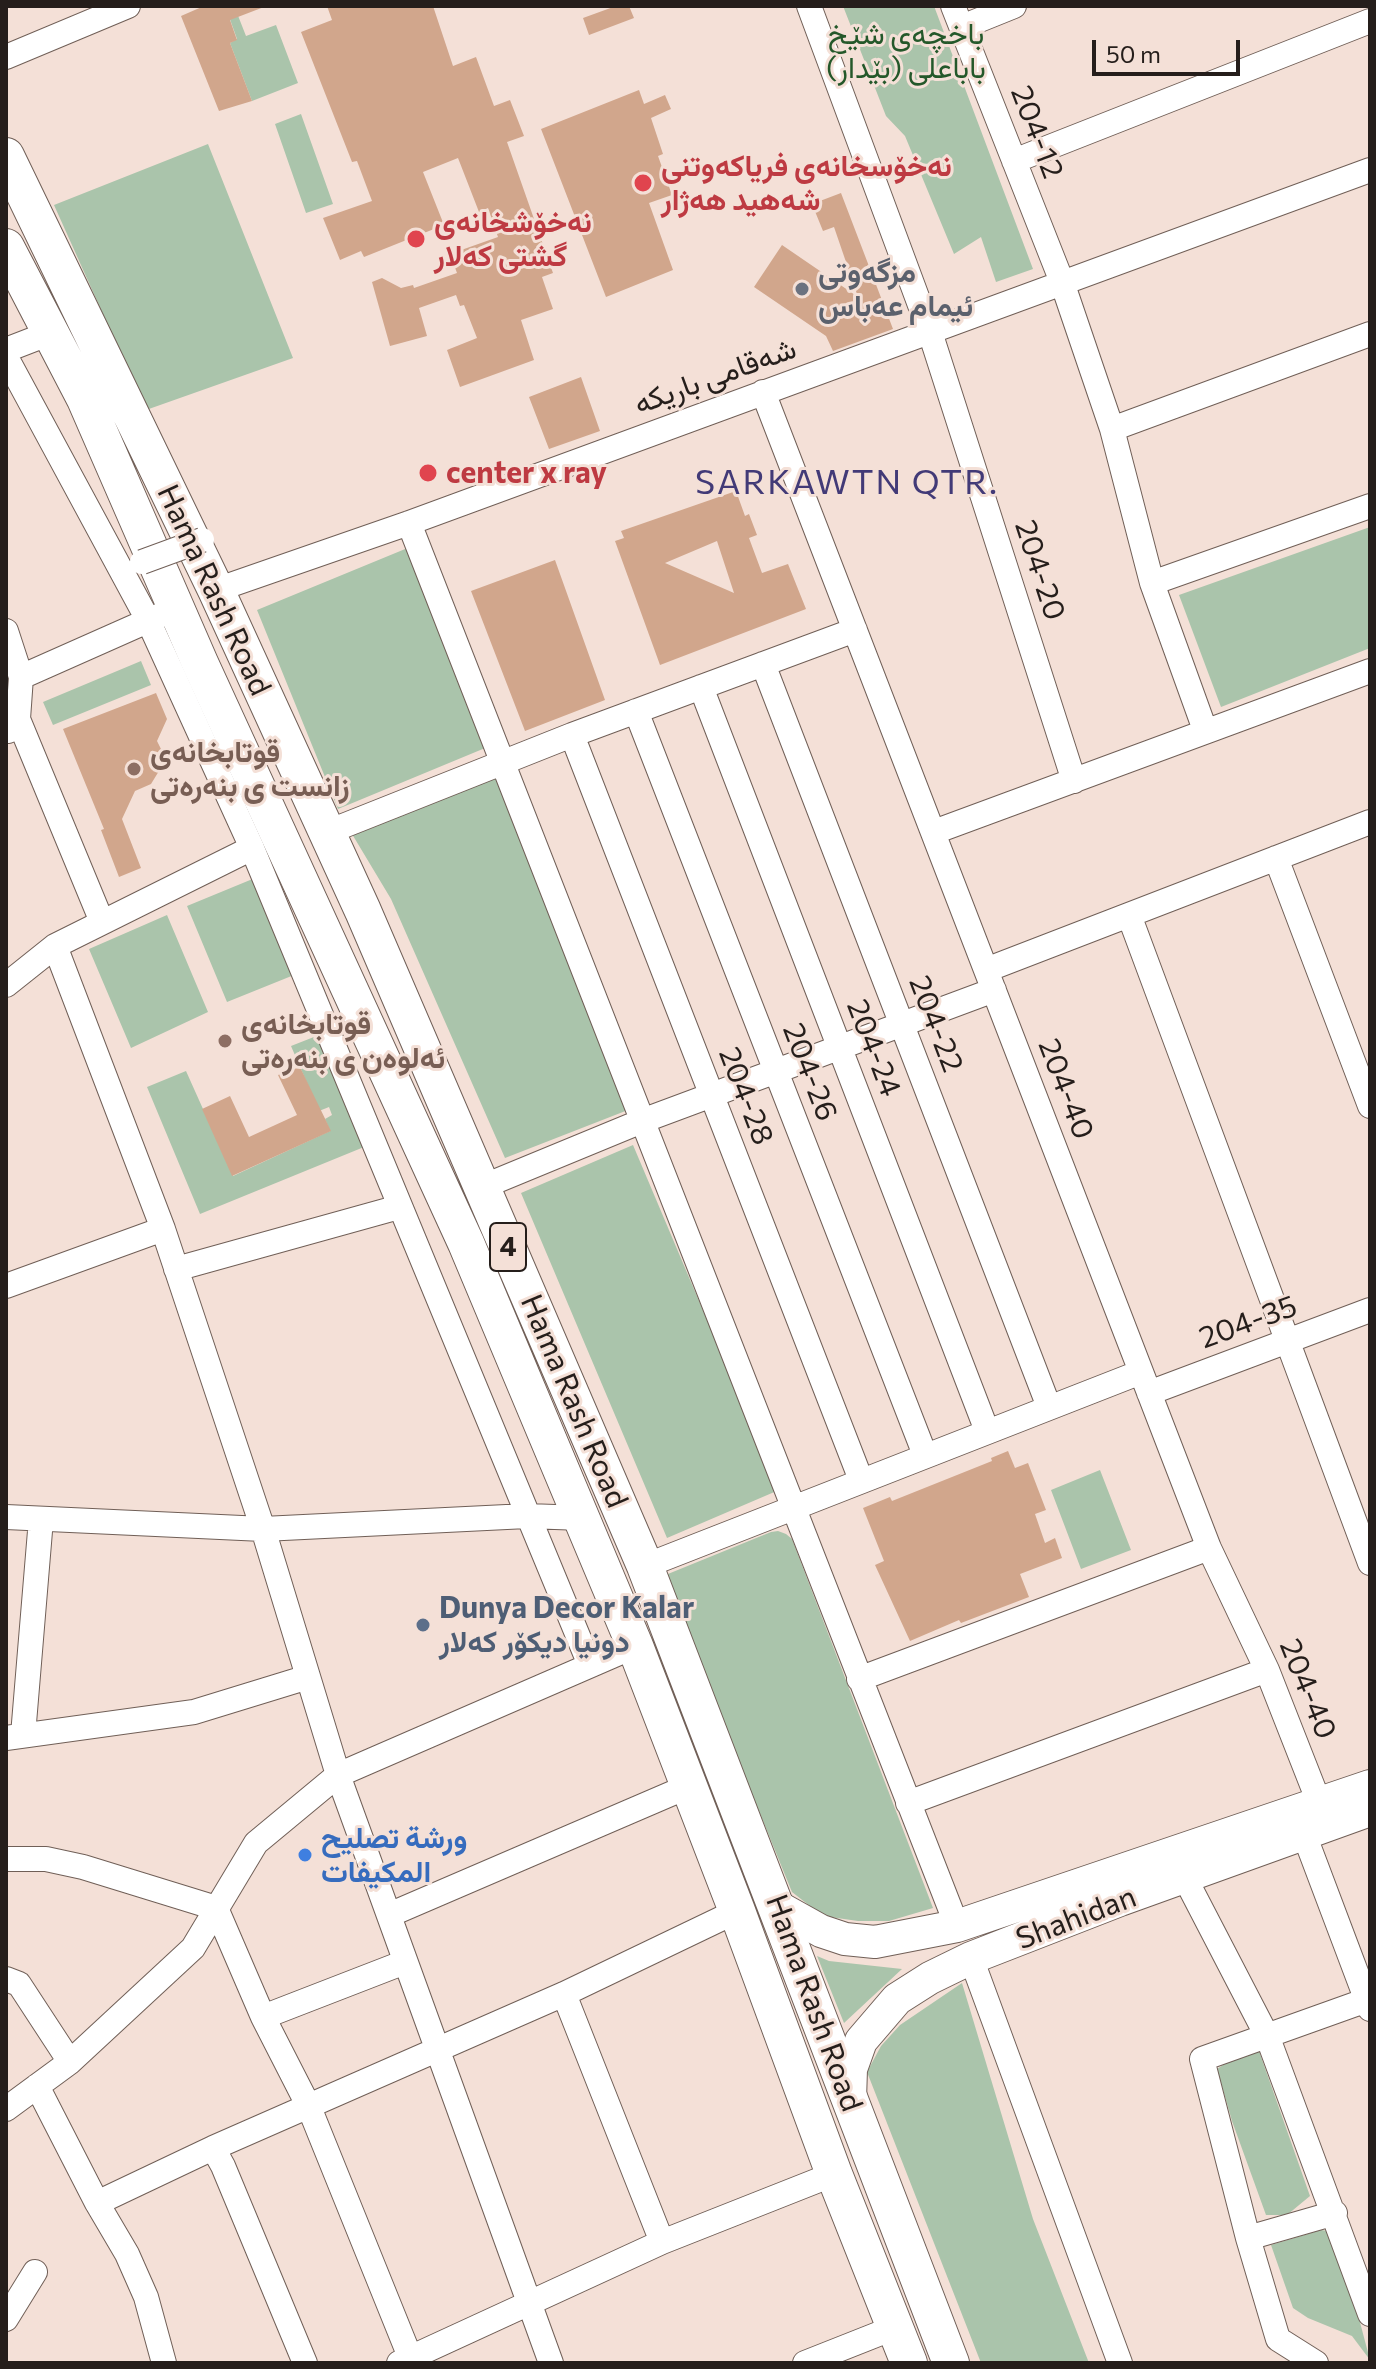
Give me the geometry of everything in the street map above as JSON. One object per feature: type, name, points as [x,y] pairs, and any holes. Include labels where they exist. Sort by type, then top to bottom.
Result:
[{"type":"highway","name":"Hama Rash Road","points":[[6,156],[216,590],[363,911],[645,1566],[951,2363]]},
{"type":"highway","name":"Hama Rash Road","points":[[6,247],[85,399],[162,614],[320,925],[466,1243],[635,1646],[834,2174],[909,2363]]},
{"type":"highway","points":[[320,925],[363,911]]},
{"type":"main road","points":[[778,1907],[821,1931],[860,1941],[875,1942],[957,1926],[1115,1888],[1370,1786]]},
{"type":"main road","name":"Shahidan","points":[[850,2100],[851,2069],[861,2041],[897,1999],[930,1978],[1115,1888],[1185,1878],[1370,1810]]},
{"type":"street","points":[[6,57],[128,6]]},
{"type":"street","name":"204-20","points":[[809,6],[930,332],[1074,781]]},
{"type":"street","points":[[958,17],[1014,6]]},
{"type":"street","name":"204-12","points":[[958,17],[1062,282],[1112,429],[1152,583],[1205,730]]},
{"type":"street","points":[[1014,161],[1370,21]]},
{"type":"street","name":"شەقامی باریکە","points":[[216,590],[409,523],[1370,170]]},
{"type":"street","points":[[6,350],[50,333]]},
{"type":"street","points":[[1112,429],[1370,334]]},
{"type":"street","points":[[6,357],[162,614],[252,848],[590,1665]]},
{"type":"street","name":"204-40","points":[[763,392],[1209,1548],[1267,1670],[1320,1805]]},
{"type":"street","points":[[1152,583],[1370,506]]},
{"type":"street","points":[[409,523],[957,1926]]},
{"type":"street","points":[[142,562],[202,540]]},
{"type":"street","points":[[21,677],[162,614]]},
{"type":"street","points":[[328,834],[572,735],[855,630]]},
{"type":"street","points":[[6,631],[21,677],[10,725],[102,922]]},
{"type":"street","name":"204-22","points":[[763,664],[1049,1407]]},
{"type":"street","points":[[934,832],[1370,671]]},
{"type":"street","name":"204-24","points":[[701,687],[987,1431]]},
{"type":"street","name":"204-26","points":[[636,711],[925,1455]]},
{"type":"street","name":"204-28","points":[[572,735],[861,1480]]},
{"type":"street","points":[[482,1187],[642,1121],[902,1024],[1129,915],[1370,822]]},
{"type":"street","points":[[6,985],[55,946],[252,848]]},
{"type":"street","points":[[1276,858],[1370,1106]]},
{"type":"street","points":[[1129,915],[1370,1563]]},
{"type":"street","points":[[55,946],[163,1229],[263,1529],[338,1775],[551,2363]]},
{"type":"street","points":[[176,1269],[399,1207]]},
{"type":"street","points":[[6,1286],[163,1229]]},
{"type":"street","name":"204-35","points":[[645,1566],[1049,1407],[1287,1342],[1370,1310]]},
{"type":"street","points":[[6,1517],[263,1529],[527,1516],[583,1518]]},
{"type":"street","points":[[41,1519],[14,1737],[194,1712],[308,1677]]},
{"type":"street","points":[[859,1679],[1209,1548]]},
{"type":"street","points":[[6,2109],[70,2062],[193,1948],[256,1843],[338,1775],[635,1646]]},
{"type":"street","points":[[908,1803],[1267,1670]]},
{"type":"street","points":[[389,1915],[689,1786]]},
{"type":"street","points":[[1304,1834],[1367,1992],[1268,2038],[1202,2059],[1248,2238],[1278,2339],[1316,2363]]},
{"type":"street","points":[[6,1859],[46,1859],[83,1867],[216,1908],[263,2017],[309,2107],[404,2360],[662,2242],[834,2174]]},
{"type":"street","points":[[1185,1878],[1268,2038],[1370,2314]]},
{"type":"street","points":[[97,2203],[213,2148],[564,1994],[737,1911]]},
{"type":"street","points":[[971,1958],[1120,2363]]},
{"type":"street","points":[[263,2017],[405,1962]]},
{"type":"street","points":[[6,1979],[19,1984],[70,2062]]},
{"type":"street","points":[[564,1994],[662,2242]]},
{"type":"street","points":[[37,2086],[127,2254],[146,2297],[155,2358]]},
{"type":"street","points":[[213,2148],[305,2363]]},
{"type":"street","points":[[1248,2238],[1335,2213]]},
{"type":"street","points":[[6,2319],[35,2272]]},
{"type":"street","points":[[805,2363],[864,2352],[896,2327]]},
{"type":"green space","name":"باخچەی شێخ باباعلی (بێدار)","points":[[843,6],[934,6],[1033,269],[996,282],[981,237],[954,254],[905,136],[886,116]]},
{"type":"green space","points":[[235,8],[246,36],[276,25],[298,83],[252,101],[230,43],[237,39],[227,11]]},
{"type":"green space","points":[[301,114],[333,204],[306,213],[275,124]]},
{"type":"green space","points":[[208,144],[293,358],[146,410],[54,205]]},
{"type":"green space","points":[[1370,527],[1370,648],[1221,707],[1179,595]]},
{"type":"green space","points":[[410,547],[490,746],[338,809],[257,610]]},
{"type":"green space","points":[[141,661],[151,685],[53,725],[43,702]]},
{"type":"green space","points":[[500,776],[628,1110],[505,1158],[391,899],[352,834]]},
{"type":"green space","points":[[255,878],[294,975],[227,1002],[187,906]]},
{"type":"green space","points":[[167,915],[208,1012],[131,1048],[89,949]]},
{"type":"green space","points":[[319,1035],[364,1147],[200,1214],[147,1087],[186,1071],[233,1176],[330,1131],[325,1119],[332,1115],[329,1107],[319,1111],[291,1046]]},
{"type":"green space","points":[[633,1145],[779,1490],[667,1538],[521,1193]]},
{"type":"green space","points":[[1100,1470],[1131,1550],[1081,1569],[1051,1490]]},
{"type":"green space","points":[[778,1531],[792,1539],[933,1908],[889,1921],[858,1921],[830,1917],[792,1892],[663,1576]]},
{"type":"green space","points":[[817,1956],[829,1961],[902,1969],[844,2023]]},
{"type":"green space","points":[[962,1983],[1033,2219],[1089,2363],[981,2363],[867,2072],[881,2046],[900,2025]]},
{"type":"green space","points":[[1259,2051],[1310,2196],[1287,2215],[1266,2215],[1217,2069],[1232,2059]]},
{"type":"green space","points":[[1321,2230],[1336,2232],[1370,2360],[1352,2336],[1308,2318],[1293,2308],[1271,2245]]},
{"type":"building","points":[[204,6],[264,7],[230,20],[237,40],[230,43],[252,101],[219,111],[181,16]]},
{"type":"building","points":[[327,6],[433,6],[453,66],[476,57],[494,106],[510,100],[524,136],[507,142],[553,273],[542,277],[553,309],[521,320],[534,360],[460,387],[447,350],[477,338],[464,305],[460,306],[456,295],[419,308],[427,336],[390,346],[372,282],[382,278],[401,288],[413,285],[414,288],[457,273],[450,254],[498,237],[488,208],[479,212],[458,158],[423,172],[444,225],[364,257],[361,251],[340,260],[323,218],[372,201],[357,161],[352,162],[301,32],[332,20]]},
{"type":"building","points":[[616,6],[629,6],[634,18],[589,35],[583,18]]},
{"type":"building","points":[[639,90],[644,104],[665,95],[671,109],[651,118],[663,154],[658,156],[672,195],[649,203],[673,270],[606,297],[541,129]]},
{"type":"building","points":[[841,193],[893,329],[833,351],[826,336],[754,287],[782,245],[858,297],[834,227],[823,231],[812,204]]},
{"type":"building","points":[[581,377],[600,431],[549,449],[529,397]]},
{"type":"building","points":[[736,491],[745,516],[749,514],[757,535],[749,538],[762,573],[788,564],[806,609],[660,665],[615,541],[624,538],[621,531]],"holes":[[[717,541],[734,593],[665,563]]]},
{"type":"building","points":[[555,560],[605,700],[525,731],[471,591]]},
{"type":"building","points":[[156,693],[167,719],[157,741],[163,753],[162,766],[151,784],[135,791],[122,819],[141,868],[119,877],[101,830],[104,829],[63,729]]},
{"type":"building","points":[[300,1067],[331,1131],[232,1176],[202,1109],[230,1096],[249,1137],[297,1115],[278,1075]]},
{"type":"building","points":[[1008,1451],[1015,1468],[1028,1463],[1046,1510],[1035,1514],[1045,1543],[1055,1538],[1062,1558],[1020,1574],[1029,1597],[961,1623],[959,1620],[910,1641],[875,1565],[884,1561],[863,1508],[890,1497],[892,1501],[992,1461],[991,1458]]},
{"type":"place","name":"نەخۆسخانەی فریاکەوتنی شەهید هەژار","points":[[643,183]]},
{"type":"place","name":"نەخۆشخانەی گشتی کەلار","points":[[416,239]]},
{"type":"place","name":"مزگەوتی ئیمام عەباس","points":[[802,289]]},
{"type":"place","name":"center x ray","points":[[428,473]]},
{"type":"place","name":"قوتابخانەی زانست ی بنەرەتی","points":[[134,769]]},
{"type":"place","name":"قوتابخانەی ئەلوەن ی بنەرەتی","points":[[225,1041]]},
{"type":"place","name":"Dunya Decor Kalar دونیا دیکۆر کەلار","points":[[423,1625]]},
{"type":"place","name":"ورشة تصليح المكيفات","points":[[305,1855]]},
{"type":"district","name":"SARKAWTN QTR.","points":[[847,483]]}]
